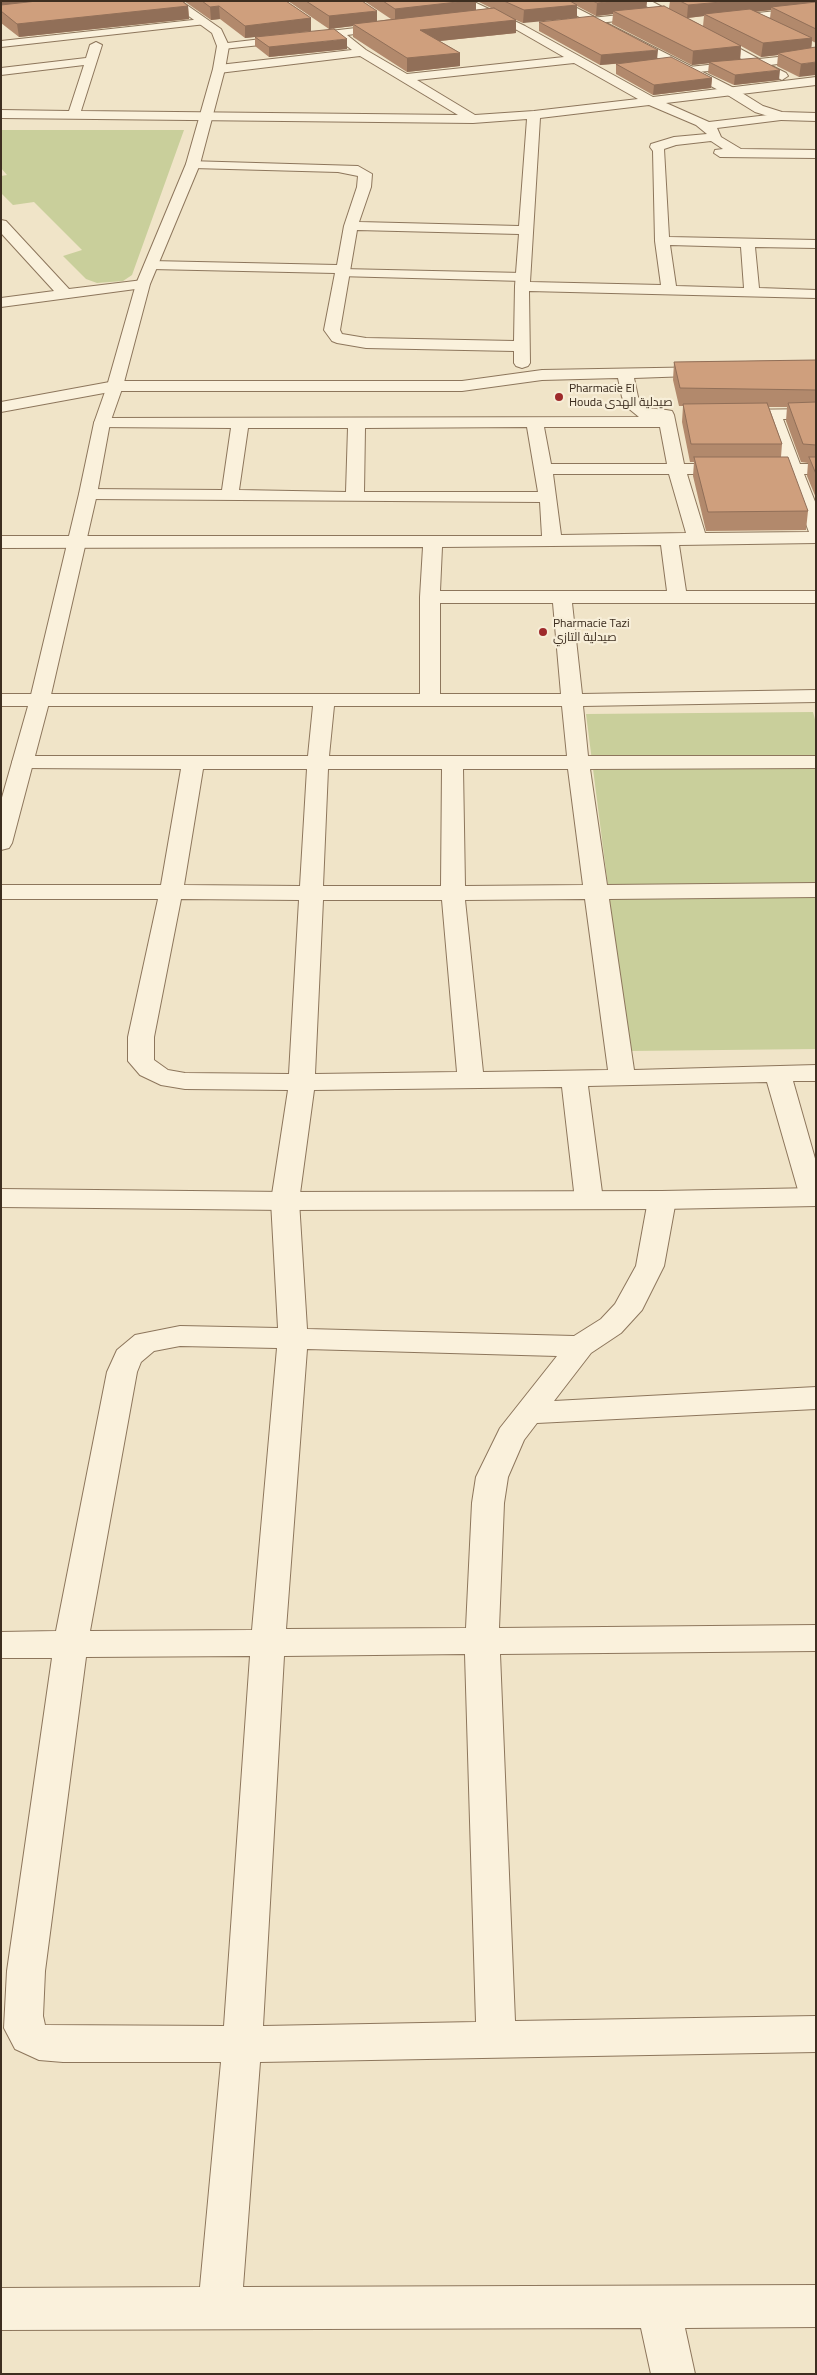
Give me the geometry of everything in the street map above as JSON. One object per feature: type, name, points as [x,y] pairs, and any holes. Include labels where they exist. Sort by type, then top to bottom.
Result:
[{"type":"street","points":[[1,843],[40,698],[75,542],[88,494],[102,423],[115,386],[143,284],[193,164],[219,69],[223,46],[217,31],[173,1]]},
{"type":"street","points":[[463,1],[521,28],[652,101],[674,109],[707,126],[714,137],[738,153]]},
{"type":"street","points":[[554,1],[730,91],[759,109],[781,116]]},
{"type":"street","points":[[645,4],[676,3]]},
{"type":"street","points":[[645,4],[797,83]]},
{"type":"street","points":[[683,24],[816,10]]},
{"type":"street","points":[[521,28],[663,14]]},
{"type":"street","points":[[470,19],[495,16]]},
{"type":"street","points":[[223,46],[397,27],[376,17]]},
{"type":"street","points":[[751,17],[769,26]]},
{"type":"street","points":[[4,41],[100,34],[202,22]]},
{"type":"street","points":[[311,24],[332,34],[473,119]]},
{"type":"street","points":[[74,114],[79,82],[91,60],[100,34]]},
{"type":"street","points":[[219,69],[362,52]]},
{"type":"street","points":[[689,71],[816,56]]},
{"type":"street","points":[[406,78],[575,59]]},
{"type":"street","points":[[1,72],[91,60]]},
{"type":"street","points":[[654,64],[672,62]]},
{"type":"street","points":[[599,71],[617,69]]},
{"type":"street","points":[[1,81],[29,82]]},
{"type":"street","points":[[1,114],[473,119],[534,115],[816,81]]},
{"type":"street","points":[[523,377],[521,346],[522,282],[534,115]]},
{"type":"street","points":[[707,126],[781,116],[816,117]]},
{"type":"street","points":[[669,290],[662,241],[659,151],[656,147],[668,142],[714,137]]},
{"type":"street","points":[[659,151],[816,154]]},
{"type":"street","points":[[193,164],[320,167],[363,172],[366,176],[364,187],[351,226],[332,330],[338,338],[366,343],[521,346]]},
{"type":"street","points":[[1,224],[66,294]]},
{"type":"street","points":[[351,226],[527,230]]},
{"type":"street","points":[[662,241],[816,244]]},
{"type":"street","points":[[748,243],[752,292]]},
{"type":"street","points":[[151,265],[343,271]]},
{"type":"street","points":[[522,282],[669,290],[816,294]]},
{"type":"street","points":[[1,303],[143,284]]},
{"type":"street","points":[[1,407],[115,386],[462,386],[489,384],[523,377],[569,374],[730,372]]},
{"type":"street","points":[[624,373],[630,396],[636,408],[646,414],[666,419]]},
{"type":"street","points":[[380,422],[381,386]]},
{"type":"street","points":[[773,414],[816,529]]},
{"type":"street","points":[[715,415],[816,414]]},
{"type":"street","points":[[102,423],[535,423],[666,419],[686,415]]},
{"type":"street","points":[[666,419],[676,468],[697,538]]},
{"type":"street","points":[[357,422],[355,497],[376,519],[433,541],[552,541],[816,536]]},
{"type":"street","points":[[230,495],[240,423]]},
{"type":"street","points":[[535,423],[548,497],[552,541]]},
{"type":"street","points":[[543,470],[676,468],[816,469]]},
{"type":"street","points":[[88,494],[355,497]]},
{"type":"street","points":[[1,542],[75,542],[376,519],[548,497]]},
{"type":"street","points":[[669,538],[677,598]]},
{"type":"street","points":[[430,700],[430,597],[433,541]]},
{"type":"street","points":[[430,597],[816,598]]},
{"type":"street","points":[[562,598],[578,763],[622,1078]]},
{"type":"street","points":[[1,700],[40,698],[571,700],[813,696],[816,718]]},
{"type":"street","points":[[220,2308],[242,2044],[268,1644],[293,1339],[286,1201],[302,1082],[318,762],[324,700]]},
{"type":"street","points":[[23,762],[816,762]]},
{"type":"street","points":[[193,762],[171,892],[141,1038],[141,1061],[149,1070],[161,1077],[185,1081],[302,1082],[574,1079],[816,1073]]},
{"type":"street","points":[[452,763],[454,788],[453,893],[471,1080]]},
{"type":"street","points":[[1,892],[453,893],[816,890]]},
{"type":"street","points":[[1,1198],[286,1201],[662,1200],[815,1197],[778,1074]]},
{"type":"street","points":[[574,1079],[589,1200]]},
{"type":"street","points":[[496,2040],[482,1640],[488,1503],[492,1477],[511,1436],[580,1346],[611,1326],[627,1310],[650,1266],[662,1200]]},
{"type":"street","points":[[580,1346],[180,1336],[145,1342],[128,1357],[122,1372],[71,1643],[26,1971],[22,2016],[24,2028],[29,2036],[39,2042],[63,2044],[242,2044],[816,2034]]},
{"type":"street","points":[[529,1413],[816,1398]]},
{"type":"street","points":[[1,1645],[816,1638]]},
{"type":"street","points":[[658,2306],[673,2374]]},
{"type":"street","points":[[1,2309],[816,2306]]},
{"type":"lane","points":[[343,271],[522,282]]},
{"type":"green space","points":[[1,130],[184,130],[132,275],[123,281],[97,283],[86,279],[63,256],[82,250],[34,202],[13,205],[1,193],[1,176],[7,175],[1,168]]},
{"type":"green space","points":[[813,712],[816,723],[816,1049],[629,1051],[586,714]]},
{"type":"building","points":[[37,1],[182,1],[188,6],[17,24],[1,11],[1,5]]},
{"type":"building","points":[[202,1],[286,1],[311,18],[245,26],[219,6],[210,7]]},
{"type":"building","points":[[306,1],[362,1],[377,11],[329,16]]},
{"type":"building","points":[[383,1],[466,1],[395,9]]},
{"type":"building","points":[[504,1],[570,1],[577,5],[524,10]]},
{"type":"building","points":[[593,1],[616,1],[597,3]]},
{"type":"building","points":[[680,1],[732,1],[688,5]]},
{"type":"building","points":[[816,2],[816,29],[771,7]]},
{"type":"building","points":[[664,6],[741,46],[693,51],[613,11]]},
{"type":"building","points":[[494,8],[516,20],[420,30],[460,53],[407,58],[353,24]]},
{"type":"building","points":[[750,9],[812,38],[763,43],[704,14]]},
{"type":"building","points":[[593,16],[658,50],[601,55],[539,22]]},
{"type":"building","points":[[334,29],[347,39],[269,47],[255,37]]},
{"type":"building","points":[[816,47],[816,62],[801,64],[778,53]]},
{"type":"building","points":[[671,57],[712,78],[654,85],[616,64]]},
{"type":"building","points":[[757,58],[780,70],[735,75],[709,62]]},
{"type":"building","points":[[816,360],[816,390],[680,388],[674,362]]},
{"type":"building","points":[[816,402],[816,445],[803,444],[788,403]]},
{"type":"building","points":[[767,403],[782,444],[691,444],[683,404]]},
{"type":"building","points":[[694,457],[788,457],[808,511],[708,512]]},
{"type":"building","points":[[809,457],[816,457],[816,474]]},
{"type":"place","name":"Pharmacie El Houda صيدلية الهدى","points":[[559,397]]},
{"type":"place","name":"Pharmacie Tazi صيدلية التازي","points":[[543,632]]}]
